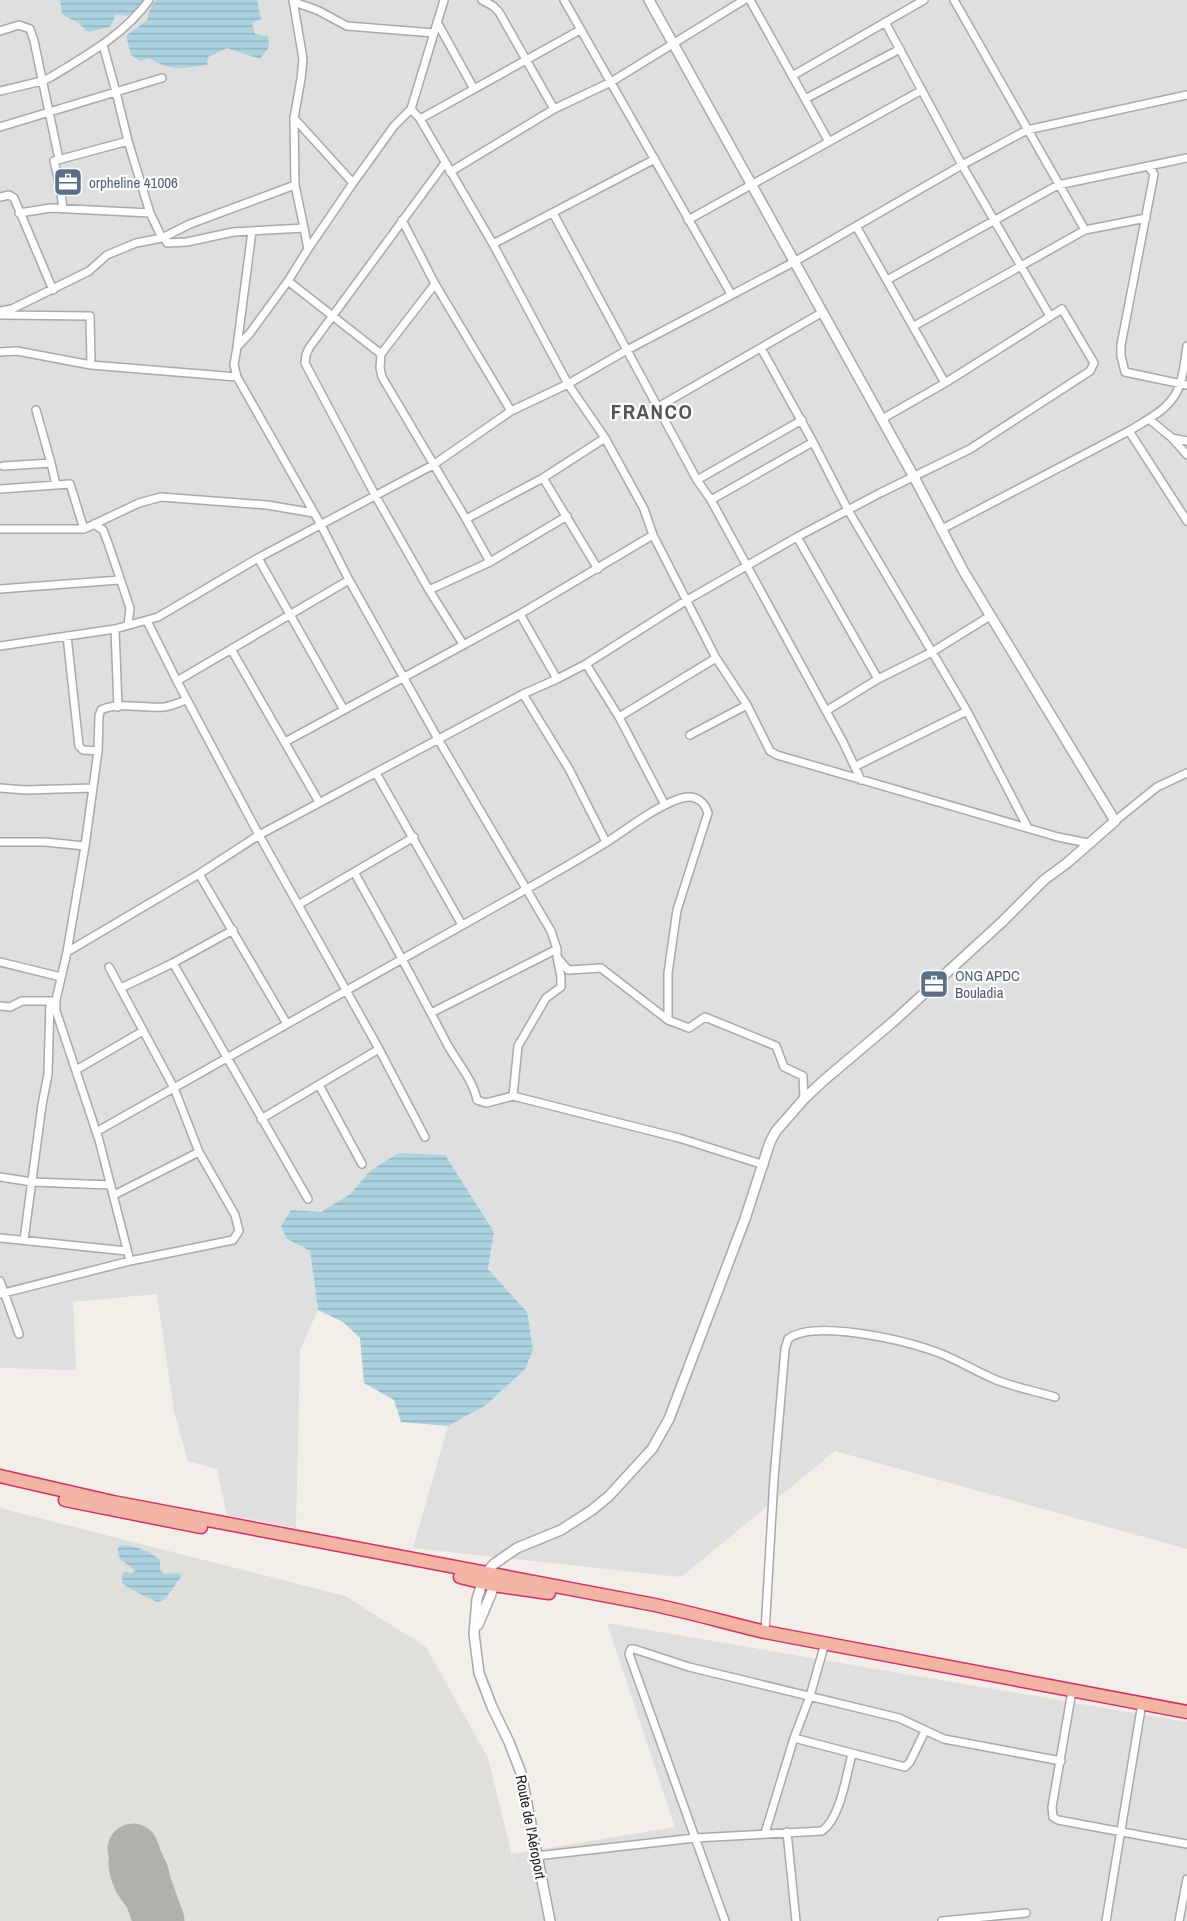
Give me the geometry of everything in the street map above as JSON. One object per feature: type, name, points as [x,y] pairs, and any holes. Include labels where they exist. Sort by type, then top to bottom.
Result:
[{"type":"highway","points":[[0,1476],[113,1502],[560,1595],[693,1619],[710,1619],[765,1632],[1187,1712]]},
{"type":"highway","points":[[0,1485],[109,1510],[489,1579]]},
{"type":"street","points":[[0,91],[42,81],[103,45],[138,16],[149,0]]},
{"type":"street","points":[[237,347],[288,281],[394,126],[411,109],[444,0]]},
{"type":"street","points":[[482,0],[499,12],[554,109]]},
{"type":"street","points":[[564,0],[731,294]]},
{"type":"street","points":[[649,0],[914,477],[964,572],[1115,821]]},
{"type":"street","points":[[450,172],[554,109],[611,82],[744,0]]},
{"type":"street","points":[[750,0],[829,142]]},
{"type":"street","points":[[792,76],[924,0]]},
{"type":"street","points":[[954,0],[1085,230]]},
{"type":"street","points":[[293,1],[317,10],[346,26],[434,33]]},
{"type":"street","points":[[293,1],[303,59],[294,118],[295,185],[308,249]]},
{"type":"street","points":[[437,22],[474,89]]},
{"type":"street","points":[[885,22],[962,165],[1050,316]]},
{"type":"street","points":[[0,31],[19,25],[30,29],[59,159]]},
{"type":"street","points":[[420,119],[580,30]]},
{"type":"street","points":[[103,45],[150,213],[166,243],[252,231],[304,228]]},
{"type":"street","points":[[806,99],[900,49]]},
{"type":"street","points":[[0,127],[162,78]]},
{"type":"street","points":[[688,220],[922,90]]},
{"type":"street","points":[[0,646],[115,629],[158,616],[258,558],[433,465],[510,411],[568,384],[627,350],[794,262],[962,165],[1028,130],[1187,95]]},
{"type":"street","points":[[411,109],[420,119],[493,244],[568,384],[604,438],[644,509],[653,536],[716,658],[747,705],[772,753],[1028,828],[1088,843]]},
{"type":"street","points":[[294,118],[353,183]]},
{"type":"street","points":[[63,209],[54,161],[128,141]]},
{"type":"street","points":[[887,280],[1058,185],[1187,158]]},
{"type":"street","points":[[493,244],[655,159]]},
{"type":"street","points":[[445,163],[309,348],[305,363],[375,495],[429,590],[463,644]]},
{"type":"street","points":[[1148,166],[1154,174],[1130,295],[1121,356],[1125,372],[1184,385]]},
{"type":"street","points":[[0,313],[89,272],[107,255],[136,243],[163,237],[190,224],[295,185]]},
{"type":"street","points":[[0,197],[11,196],[53,290]]},
{"type":"street","points":[[19,213],[35,209],[63,209],[150,213]]},
{"type":"street","points":[[553,213],[697,480],[711,500],[856,766],[861,780]]},
{"type":"street","points":[[914,326],[1085,230],[1146,218]]},
{"type":"street","points":[[402,220],[435,284],[510,411]]},
{"type":"street","points":[[856,226],[945,383]]},
{"type":"street","points":[[252,231],[234,365],[237,377],[438,739],[551,931],[557,953],[561,987],[546,998],[518,1046],[513,1096]]},
{"type":"street","points":[[288,281],[381,354]]},
{"type":"street","points":[[435,284],[381,354],[380,368],[382,377],[490,562]]},
{"type":"street","points":[[67,952],[199,874],[259,835],[524,694],[557,680],[746,565],[848,510],[970,449],[1091,369],[1093,360],[1062,309],[945,383],[882,419]]},
{"type":"street","points":[[658,407],[823,312]]},
{"type":"street","points":[[0,313],[90,316],[91,365]]},
{"type":"street","points":[[942,529],[1149,419],[1171,401],[1184,385],[1187,346]]},
{"type":"street","points":[[761,348],[802,420],[848,510],[967,711],[1028,828]]},
{"type":"street","points":[[0,352],[17,351],[91,365],[237,377]]},
{"type":"street","points":[[36,411],[56,485]]},
{"type":"street","points":[[1149,419],[1173,438],[1187,455]]},
{"type":"street","points":[[697,480],[802,420]]},
{"type":"street","points":[[1129,431],[1187,521]]},
{"type":"street","points":[[466,519],[543,478],[604,438]]},
{"type":"street","points":[[1173,438],[1187,441]]},
{"type":"street","points":[[711,500],[813,442]]},
{"type":"street","points":[[3,466],[51,462]]},
{"type":"street","points":[[543,478],[598,569]]},
{"type":"street","points":[[0,489],[70,484],[84,529]]},
{"type":"street","points":[[0,529],[84,529],[139,503],[161,497],[267,505],[314,513]]},
{"type":"street","points":[[429,590],[490,562],[567,516]]},
{"type":"street","points":[[94,524],[104,530],[130,609],[128,625]]},
{"type":"street","points":[[285,742],[520,614],[653,536]]},
{"type":"street","points":[[797,537],[878,679]]},
{"type":"street","points":[[258,558],[344,710]]},
{"type":"street","points":[[0,589],[119,580]]},
{"type":"street","points":[[177,681],[349,580]]},
{"type":"street","points":[[520,614],[557,680]]},
{"type":"street","points":[[826,711],[878,679],[932,652],[990,616]]},
{"type":"street","points":[[147,621],[259,835],[379,1049],[425,1137]]},
{"type":"street","points":[[115,629],[118,707]]},
{"type":"street","points":[[67,636],[80,746],[83,750],[98,751]]},
{"type":"street","points":[[231,649],[319,802]]},
{"type":"street","points":[[619,717],[716,658]]},
{"type":"street","points":[[586,664],[619,717],[665,805]]},
{"type":"street","points":[[524,694],[569,769],[606,842]]},
{"type":"street","points":[[24,1240],[48,1074],[53,1001],[67,952],[86,846],[98,751],[99,716],[101,710],[105,708],[165,707],[187,700]]},
{"type":"street","points":[[690,735],[747,705]]},
{"type":"street","points":[[856,766],[967,711]]},
{"type":"street","points":[[376,773],[462,925]]},
{"type":"street","points":[[354,872],[403,958],[451,1051],[475,1090],[477,1100],[486,1102],[513,1096],[679,1138],[764,1165],[770,1142],[776,1131],[804,1099],[894,1021],[1002,922],[1044,880],[1157,787],[1187,773]]},
{"type":"street","points":[[0,788],[25,790],[93,788]]},
{"type":"street","points":[[96,1132],[526,889],[665,805],[694,796],[705,805],[708,813],[677,910],[668,974],[668,1020]]},
{"type":"street","points":[[298,905],[414,837]]},
{"type":"street","points":[[0,842],[45,842],[86,846]]},
{"type":"street","points":[[199,874],[287,1024]]},
{"type":"street","points":[[121,988],[233,930]]},
{"type":"street","points":[[557,953],[568,970],[601,968],[668,1020],[689,1028],[705,1017],[776,1046],[784,1067],[803,1076],[804,1099]]},
{"type":"street","points":[[431,1013],[557,953]]},
{"type":"street","points":[[0,962],[61,977]]},
{"type":"street","points":[[173,963],[308,1199]]},
{"type":"street","points":[[2,1294],[130,1262],[233,1240],[239,1231],[235,1215],[199,1152],[174,1088],[109,967]]},
{"type":"street","points":[[0,1006],[10,1007],[22,1001],[53,1001]]},
{"type":"street","points":[[53,1001],[96,1132],[130,1262]]},
{"type":"street","points":[[76,1070],[142,1031]]},
{"type":"street","points":[[261,1119],[379,1049]]},
{"type":"street","points":[[319,1085],[363,1164]]},
{"type":"street","points":[[114,1195],[199,1152]]},
{"type":"street","name":"Route de l'Aéroport","points":[[550,1921],[521,1773],[479,1673],[474,1634],[477,1599],[501,1560],[517,1548],[561,1530],[592,1509],[620,1485],[652,1449],[669,1419],[764,1165]]},
{"type":"street","points":[[0,1177],[32,1182],[111,1185]]},
{"type":"street","points":[[0,1239],[127,1251]]},
{"type":"street","points":[[0,1281],[2,1294],[19,1334]]},
{"type":"street","points":[[765,1632],[774,1478],[788,1339],[796,1334],[832,1330],[877,1336],[932,1350],[996,1380],[1055,1397]]},
{"type":"street","points":[[765,1833],[825,1643]]},
{"type":"street","points":[[725,1921],[629,1654],[631,1649],[688,1667],[899,1718],[944,1739],[1060,1761]]},
{"type":"street","points":[[1072,1690],[1052,1807],[1053,1817],[1058,1820],[1187,1844]]},
{"type":"street","points":[[1107,1921],[1142,1703]]},
{"type":"street","points":[[794,1738],[905,1767],[910,1762],[925,1731]]},
{"type":"street","points":[[536,1856],[695,1838],[822,1830],[830,1823],[837,1810],[852,1754]]},
{"type":"street","points":[[787,1832],[796,1921]]},
{"type":"street","points":[[1179,1921],[1187,1879]]},
{"type":"street","points":[[942,1921],[1026,1913]]},
{"type":"shaded area","points":[[0,0],[1187,0],[1187,1549],[835,1451],[681,1577],[413,1548],[448,1426],[486,1405],[527,1312],[488,1269],[494,1232],[370,1171],[350,1194],[321,1212],[291,1210],[287,1239],[310,1251],[318,1310],[300,1350],[296,1528],[227,1515],[217,1469],[188,1461],[174,1411],[157,1294],[73,1302],[76,1370],[0,1368]]},
{"type":"shaded area","points":[[0,1508],[345,1596],[426,1647],[488,1758],[528,1921],[0,1921]]},
{"type":"shaded area","points":[[607,1623],[1187,1722],[1187,1921],[527,1921],[512,1854],[675,1827]]},
{"type":"water","points":[[60,0],[143,0],[140,10],[126,16],[116,14],[110,27],[88,32],[62,14]]},
{"type":"water","points":[[157,0],[257,0],[261,19],[252,23],[255,34],[268,36],[269,47],[260,59],[227,48],[208,57],[207,65],[191,67],[171,67],[149,58],[141,61],[131,55],[126,36],[147,20],[151,6]]},
{"type":"water","points":[[399,1153],[445,1155],[494,1232],[488,1269],[527,1312],[533,1350],[525,1369],[486,1405],[448,1426],[401,1422],[394,1400],[364,1383],[360,1338],[343,1322],[318,1310],[310,1251],[287,1239],[281,1226],[291,1210],[321,1212],[350,1194],[370,1171]]},
{"type":"water","points":[[122,1545],[132,1546],[156,1557],[160,1560],[160,1570],[164,1574],[180,1573],[181,1577],[165,1599],[155,1601],[122,1583],[124,1572],[135,1571],[119,1557],[118,1548]]},
{"type":"taxiway","points":[[157,1921],[134,1899],[124,1884],[119,1859],[125,1852],[135,1850],[145,1854],[156,1865],[160,1878],[160,1921]]},
{"type":"runway","points":[[133,1849],[159,1921]]},
{"type":"place","name":"orpheline 41006","points":[[68,182]]},
{"type":"place","name":"ONG APDC Bouladia","points":[[934,984]]},
{"type":"district","name":"FRANCO","points":[[652,411]]}]
